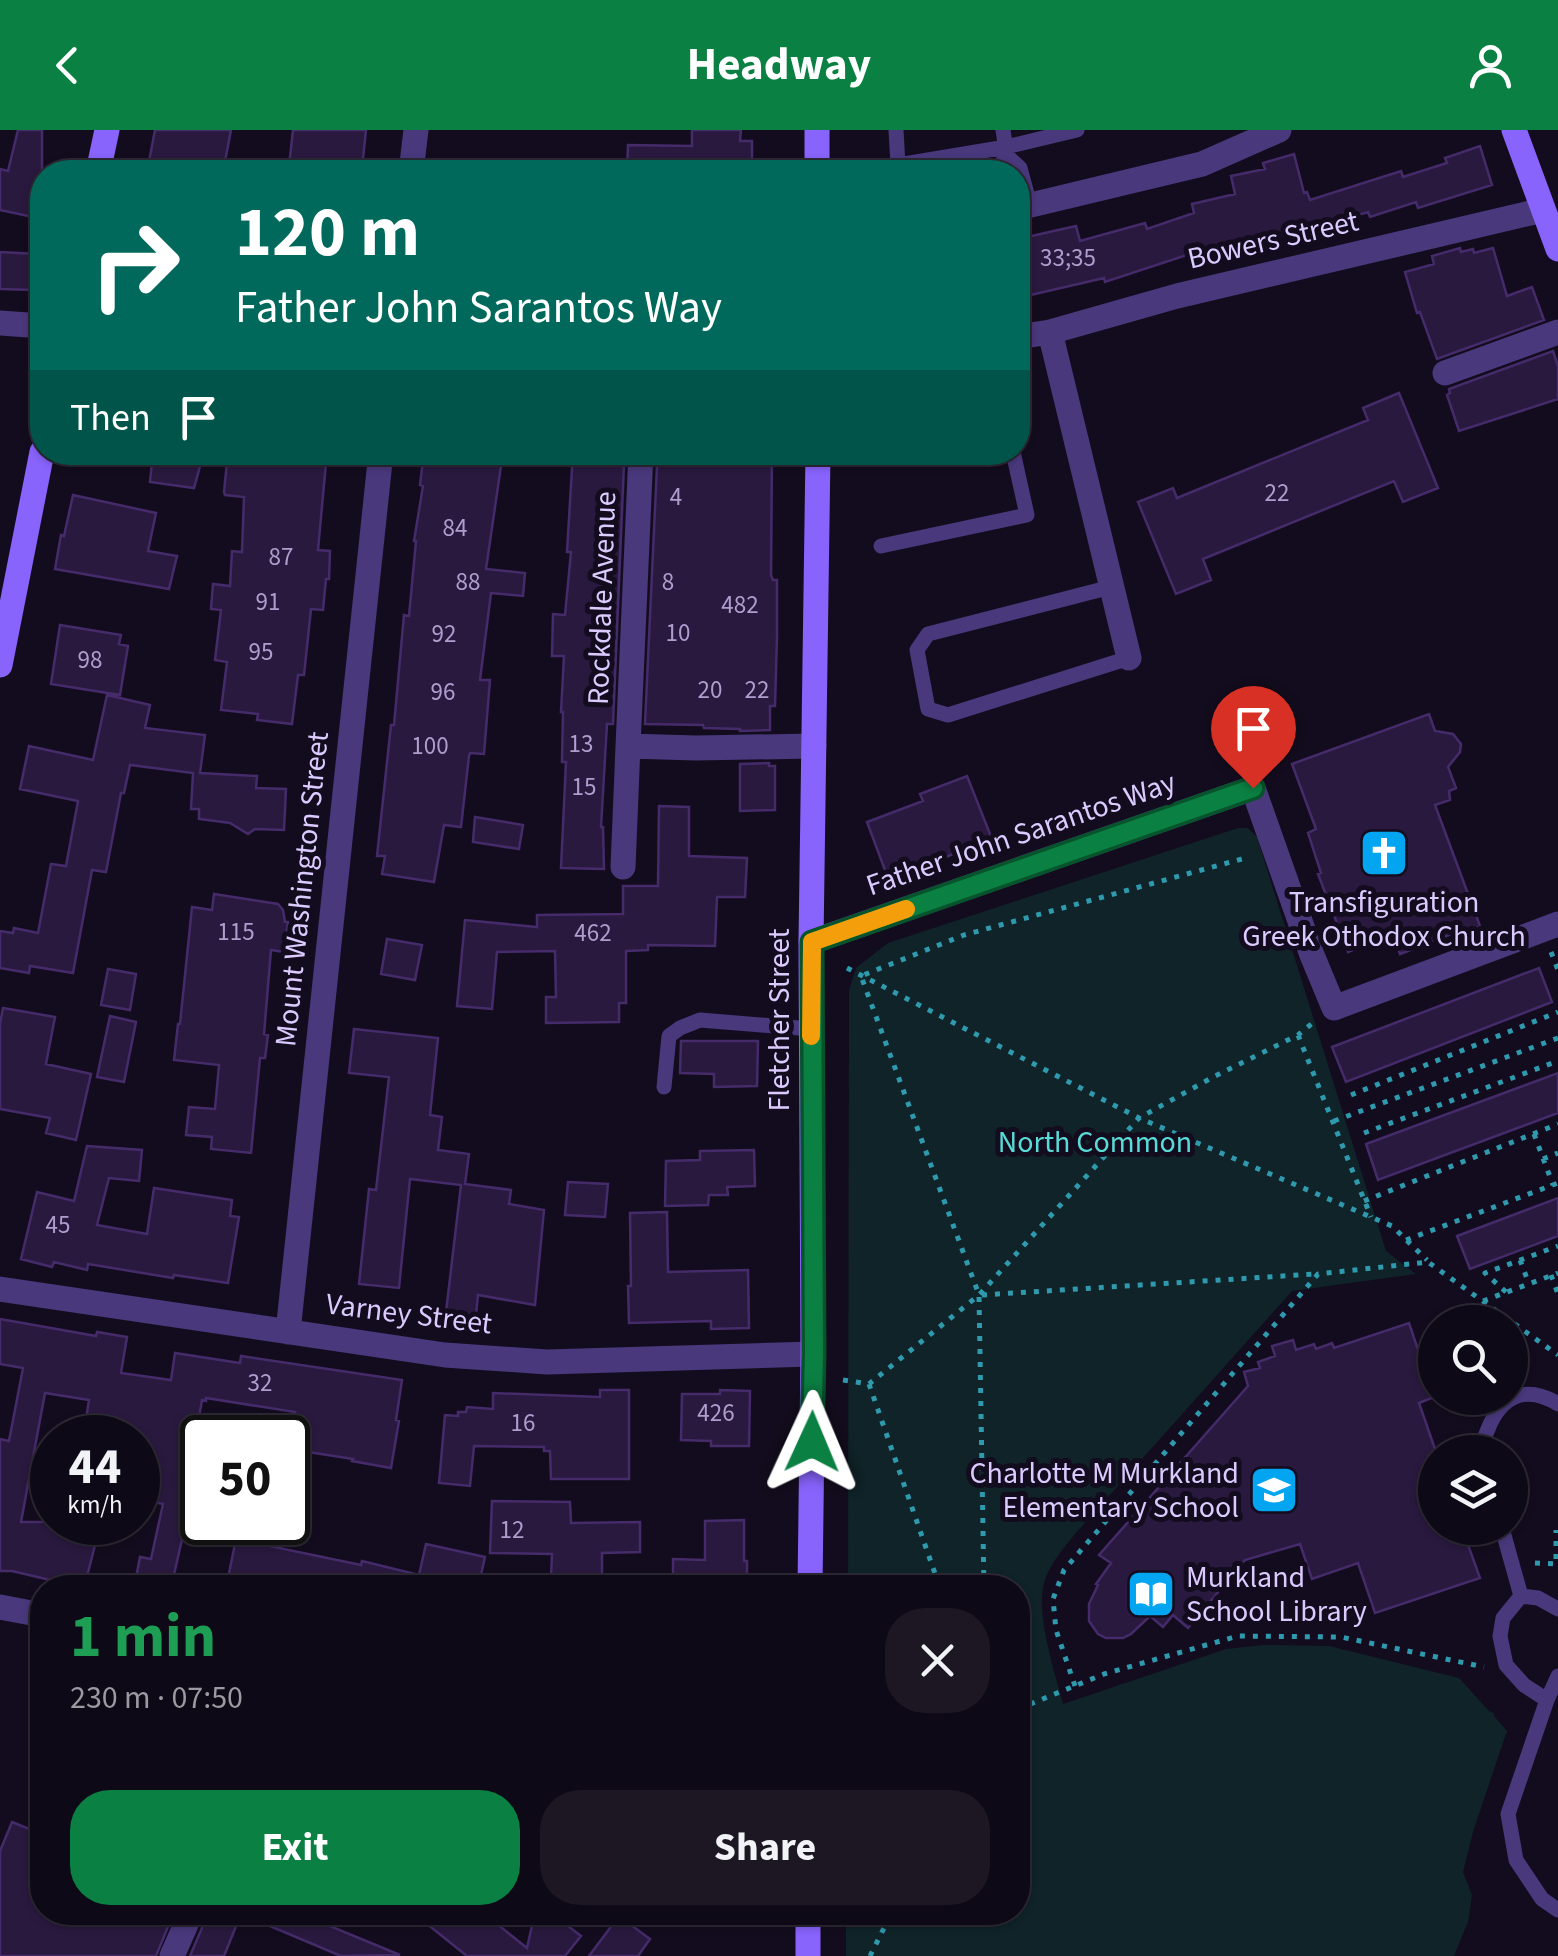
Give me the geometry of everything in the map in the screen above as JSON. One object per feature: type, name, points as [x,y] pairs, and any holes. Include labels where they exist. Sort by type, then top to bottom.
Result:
[{"type":"main road","points":[[101,160],[107,130]]},
{"type":"main road","points":[[817,130],[817,160]]},
{"type":"main road","points":[[1514,130],[1558,249]]},
{"type":"main road","points":[[0,665],[39,465]]},
{"type":"main road","name":"Fletcher Street","points":[[810,1575],[818,465]]},
{"type":"main road","points":[[808,1925],[808,1956]]},
{"type":"street","points":[[412,160],[416,130]]},
{"type":"street","points":[[1030,206],[1202,164],[1279,130]]},
{"type":"street","name":"Bowers Street","points":[[1030,335],[1177,296],[1543,210]]},
{"type":"street","points":[[0,322],[30,325]]},
{"type":"street","points":[[1050,332],[1129,658]]},
{"type":"street","points":[[1445,373],[1558,332]]},
{"type":"street","name":"Mount Washington Street","points":[[288,1332],[380,465]]},
{"type":"street","name":"Rockdale Avenue","points":[[623,867],[639,465]]},
{"type":"street","name":"Rockdale Avenue","points":[[628,746],[814,746]]},
{"type":"street","name":"Father John Sarantos Way","points":[[812,942],[1253,788],[1334,1008]]},
{"type":"street","points":[[1334,1008],[1558,924]]},
{"type":"street","name":"Varney Street","points":[[0,1289],[446,1355],[547,1362],[814,1354]]},
{"type":"street","points":[[0,1607],[30,1613]]},
{"type":"street","points":[[172,1956],[185,1925]]},
{"type":"lane","points":[[896,130],[898,160]]},
{"type":"lane","points":[[919,160],[1076,130]]},
{"type":"lane","points":[[881,546],[1027,516],[1016,465]]},
{"type":"lane","points":[[1112,587],[928,634],[917,650],[928,709],[948,715],[1129,658]]},
{"type":"lane","points":[[664,1088],[669,1036],[680,1028],[700,1020],[811,1029]]},
{"type":"lane","points":[[1486,1435],[1501,1405],[1520,1394],[1551,1400],[1558,1382]]},
{"type":"lane","points":[[1507,1545],[1521,1596]]},
{"type":"lane","points":[[1521,1596],[1538,1598],[1558,1609]]},
{"type":"lane","points":[[1521,1596],[1503,1618],[1500,1636],[1506,1665],[1524,1685],[1546,1700]]},
{"type":"lane","points":[[1558,1676],[1546,1700],[1508,1814],[1516,1860],[1542,1899],[1558,1910]]},
{"type":"path","points":[[861,976],[964,934],[1248,858]]},
{"type":"path","points":[[847,968],[1140,1118],[1392,1226],[1428,1262],[1558,1355]]},
{"type":"path","points":[[861,976],[979,1295],[984,1575]]},
{"type":"path","points":[[843,1380],[868,1384],[979,1295],[1140,1118],[1298,1035],[1334,1008]]},
{"type":"path","points":[[1352,1095],[1558,1012]]},
{"type":"path","points":[[1298,1035],[1371,1217]]},
{"type":"path","points":[[1334,1122],[1558,1038]]},
{"type":"path","points":[[1364,1133],[1558,1062]]},
{"type":"path","points":[[1364,1201],[1558,1124]]},
{"type":"path","points":[[1406,1240],[1556,1184],[1534,1134]]},
{"type":"path","points":[[1543,1159],[1558,1153]]},
{"type":"path","points":[[1506,1292],[1485,1274],[1558,1246]]},
{"type":"path","points":[[1520,1260],[1529,1284]]},
{"type":"path","points":[[979,1295],[1318,1274],[1428,1262]]},
{"type":"path","points":[[1076,1686],[1056,1630],[1054,1599],[1064,1570],[1318,1274]]},
{"type":"path","points":[[1483,1301],[1554,1274],[1558,1294]]},
{"type":"path","points":[[868,1384],[935,1575]]},
{"type":"path","points":[[1532,1563],[1556,1564],[1556,1530]]},
{"type":"path","points":[[1030,1704],[1104,1674],[1238,1636],[1341,1637],[1514,1674]]},
{"type":"path","points":[[870,1956],[886,1925]]},
{"type":"green space","name":"North Common","points":[[1238,828],[1248,828],[1257,837],[1386,1251],[1416,1274],[1292,1291],[1058,1556],[1042,1593],[1047,1642],[1063,1704],[1226,1649],[1263,1645],[1329,1646],[1459,1678],[1507,1731],[1463,1872],[1472,1895],[1468,1922],[1454,1956],[846,1956],[846,1925],[1030,1925],[1030,1575],[848,1575],[849,990],[856,968],[888,943]]},
{"type":"building","points":[[18,130],[42,130],[42,160],[30,160],[30,216],[0,210],[0,169],[8,171]]},
{"type":"building","points":[[155,130],[231,130],[225,160],[149,160]]},
{"type":"building","points":[[293,130],[366,130],[363,160],[290,160]]},
{"type":"building","points":[[692,130],[741,130],[740,141],[752,141],[752,160],[627,160],[628,145],[692,146]]},
{"type":"building","points":[[1480,146],[1492,185],[1418,208],[1416,202],[1370,217],[1368,212],[1270,238],[1271,245],[1248,250],[1246,245],[1203,254],[1202,250],[1105,282],[1104,278],[1030,295],[1030,236],[1076,226],[1080,241],[1145,223],[1147,229],[1194,213],[1192,204],[1235,194],[1231,176],[1265,169],[1263,163],[1294,154],[1304,193],[1310,200],[1401,171],[1403,177],[1447,163],[1445,158]]},
{"type":"building","points":[[1460,248],[1461,252],[1473,249],[1474,253],[1493,248],[1507,296],[1532,287],[1544,320],[1437,359],[1405,272],[1434,264],[1432,256]]},
{"type":"building","points":[[0,252],[30,254],[30,290],[0,289]]},
{"type":"building","points":[[1553,351],[1558,366],[1558,399],[1459,431],[1447,395],[1449,389]]},
{"type":"building","points":[[1399,393],[1438,488],[1403,502],[1394,481],[1203,559],[1211,580],[1176,594],[1138,502],[1173,488],[1177,498],[1368,420],[1363,408]]},
{"type":"building","points":[[152,465],[200,465],[194,488],[150,482]]},
{"type":"building","points":[[227,465],[326,465],[318,550],[330,551],[329,579],[323,610],[311,609],[304,675],[298,675],[292,724],[257,720],[258,714],[221,710],[227,662],[215,660],[221,610],[211,609],[213,584],[230,586],[232,551],[242,552],[244,497],[224,492]]},
{"type":"building","points":[[422,465],[501,465],[486,569],[525,573],[523,596],[491,593],[480,680],[490,680],[484,754],[470,753],[461,827],[444,825],[434,882],[382,874],[385,856],[377,856],[404,615],[409,616],[414,541],[423,486]]},
{"type":"building","points":[[572,465],[624,465],[613,724],[607,724],[601,827],[604,869],[561,868],[566,762],[562,762],[561,712],[564,656],[552,656],[553,614],[565,615],[571,552],[567,552]]},
{"type":"building","points":[[772,465],[771,575],[777,580],[777,636],[775,706],[770,706],[770,730],[645,724],[657,466]]},
{"type":"building","points":[[73,495],[156,513],[148,551],[177,556],[169,589],[55,569]]},
{"type":"building","points":[[60,625],[121,635],[119,644],[128,646],[120,695],[51,684]]},
{"type":"building","points":[[107,695],[150,705],[145,728],[205,735],[200,773],[257,776],[256,788],[286,789],[284,830],[255,829],[248,834],[230,823],[199,819],[199,809],[191,809],[193,773],[130,765],[106,872],[92,870],[73,973],[30,966],[29,973],[0,968],[0,931],[13,933],[14,928],[38,933],[51,864],[66,866],[78,801],[20,789],[29,746],[93,760]]},
{"type":"building","name":"Transfiguration Greek Othodox Church","points":[[1429,714],[1435,731],[1453,734],[1461,744],[1460,752],[1448,767],[1456,788],[1449,791],[1450,800],[1435,805],[1480,926],[1400,954],[1393,933],[1348,952],[1318,874],[1321,873],[1308,833],[1316,829],[1292,764]]},
{"type":"building","points":[[740,764],[775,766],[775,810],[740,811]]},
{"type":"building","points":[[967,776],[992,839],[907,872],[905,866],[886,873],[867,822],[923,801],[920,794]]},
{"type":"building","points":[[659,806],[689,807],[689,856],[747,858],[745,897],[717,897],[715,946],[648,945],[648,950],[626,951],[626,1003],[619,1003],[619,1022],[546,1023],[546,997],[556,997],[555,951],[497,952],[492,1009],[457,1006],[465,920],[537,927],[537,915],[623,914],[623,886],[658,886]]},
{"type":"building","points":[[475,817],[523,825],[519,849],[473,842]]},
{"type":"building","points":[[214,894],[278,904],[288,922],[284,952],[271,950],[264,1034],[268,1035],[265,1058],[260,1058],[251,1153],[211,1149],[212,1137],[186,1135],[189,1107],[215,1109],[219,1065],[174,1060],[192,907],[212,910]]},
{"type":"building","points":[[387,939],[422,945],[415,980],[381,974]]},
{"type":"building","points":[[1539,968],[1552,1002],[1346,1082],[1332,1047]]},
{"type":"building","points":[[108,969],[136,974],[130,1010],[101,1005]]},
{"type":"building","points":[[3,1008],[55,1017],[46,1064],[91,1074],[76,1140],[46,1133],[50,1118],[0,1109]]},
{"type":"building","points":[[110,1016],[136,1022],[124,1082],[97,1077]]},
{"type":"building","points":[[354,1029],[438,1038],[430,1115],[442,1117],[438,1150],[469,1154],[465,1184],[511,1190],[509,1204],[544,1210],[535,1305],[478,1295],[476,1315],[446,1312],[461,1185],[410,1179],[399,1288],[359,1284],[369,1189],[376,1190],[389,1077],[349,1073]]},
{"type":"building","points":[[681,1041],[758,1041],[757,1086],[714,1087],[714,1074],[680,1073]]},
{"type":"building","points":[[1558,1073],[1558,1113],[1378,1180],[1366,1144]]},
{"type":"building","points":[[87,1146],[142,1150],[139,1181],[109,1178],[97,1225],[147,1234],[154,1188],[232,1200],[230,1216],[239,1217],[228,1283],[88,1264],[87,1270],[54,1262],[52,1267],[21,1259],[37,1192],[74,1201]]},
{"type":"building","points":[[754,1150],[755,1186],[727,1187],[728,1195],[709,1195],[708,1205],[665,1206],[666,1161],[700,1160],[700,1151]]},
{"type":"building","points":[[568,1182],[608,1184],[605,1217],[565,1215]]},
{"type":"building","points":[[1558,1198],[1558,1236],[1470,1269],[1457,1236]]},
{"type":"building","points":[[667,1212],[668,1272],[748,1270],[749,1328],[711,1329],[711,1321],[629,1323],[630,1213]]},
{"type":"building","points":[[0,1319],[96,1336],[97,1332],[127,1337],[121,1373],[171,1380],[175,1353],[240,1363],[241,1356],[402,1380],[391,1468],[310,1452],[310,1415],[206,1398],[202,1400],[199,1415],[180,1415],[181,1545],[174,1575],[137,1575],[140,1557],[151,1559],[154,1545],[160,1545],[160,1415],[87,1415],[89,1400],[45,1393],[41,1415],[30,1415],[30,1474],[21,1522],[30,1522],[30,1545],[95,1545],[87,1575],[0,1571],[0,1439],[9,1441],[23,1368],[0,1364]]},
{"type":"building","points":[[1409,1323],[1418,1350],[1418,1415],[1423,1415],[1430,1435],[1418,1435],[1418,1545],[1468,1545],[1480,1578],[1375,1613],[1358,1563],[1312,1579],[1300,1544],[1245,1560],[1188,1628],[1173,1615],[1163,1627],[1150,1616],[1123,1638],[1098,1634],[1089,1621],[1089,1604],[1096,1584],[1111,1563],[1099,1555],[1248,1386],[1244,1372],[1260,1368],[1258,1362],[1275,1356],[1272,1346],[1293,1340],[1296,1350],[1332,1343],[1334,1348]]},
{"type":"building","points":[[600,1390],[629,1390],[629,1479],[551,1479],[550,1451],[544,1451],[544,1447],[474,1446],[470,1486],[439,1483],[445,1415],[458,1416],[467,1407],[493,1409],[493,1393],[600,1397]]},
{"type":"building","points":[[720,1390],[750,1391],[749,1446],[711,1446],[711,1441],[681,1440],[682,1394],[720,1394]]},
{"type":"building","points":[[492,1501],[570,1502],[571,1523],[640,1522],[640,1552],[602,1553],[602,1575],[551,1575],[552,1554],[490,1553]]},
{"type":"building","points":[[744,1520],[747,1575],[673,1575],[673,1559],[705,1560],[705,1521]]},
{"type":"building","points":[[426,1544],[485,1557],[481,1575],[419,1575]]},
{"type":"building","points":[[235,1545],[265,1545],[419,1575],[229,1575]]},
{"type":"building","points":[[12,1822],[30,1829],[30,1925],[169,1925],[156,1956],[0,1956],[0,1851]]},
{"type":"building","points":[[237,1925],[224,1956],[190,1956],[202,1928]]},
{"type":"building","points":[[267,1925],[327,1925],[400,1955],[341,1956]]},
{"type":"building","points":[[428,1925],[498,1925],[527,1948],[532,1925],[567,1925],[581,1936],[565,1956],[467,1956]]},
{"type":"building","points":[[612,1925],[631,1925],[650,1939],[638,1956],[589,1956]]},
{"type":"slow traffic","points":[[811,1036],[812,942],[906,909]]},
{"type":"place","name":"Transfiguration Greek Othodox Church","points":[[1384,853]]},
{"type":"place","name":"Charlotte M Murkland Elementary School","points":[[1274,1490]]},
{"type":"place","name":"Murkland School Library","points":[[1151,1594]]},
{"type":"route","points":[[812,1442],[812,942],[1253,788]]}]
